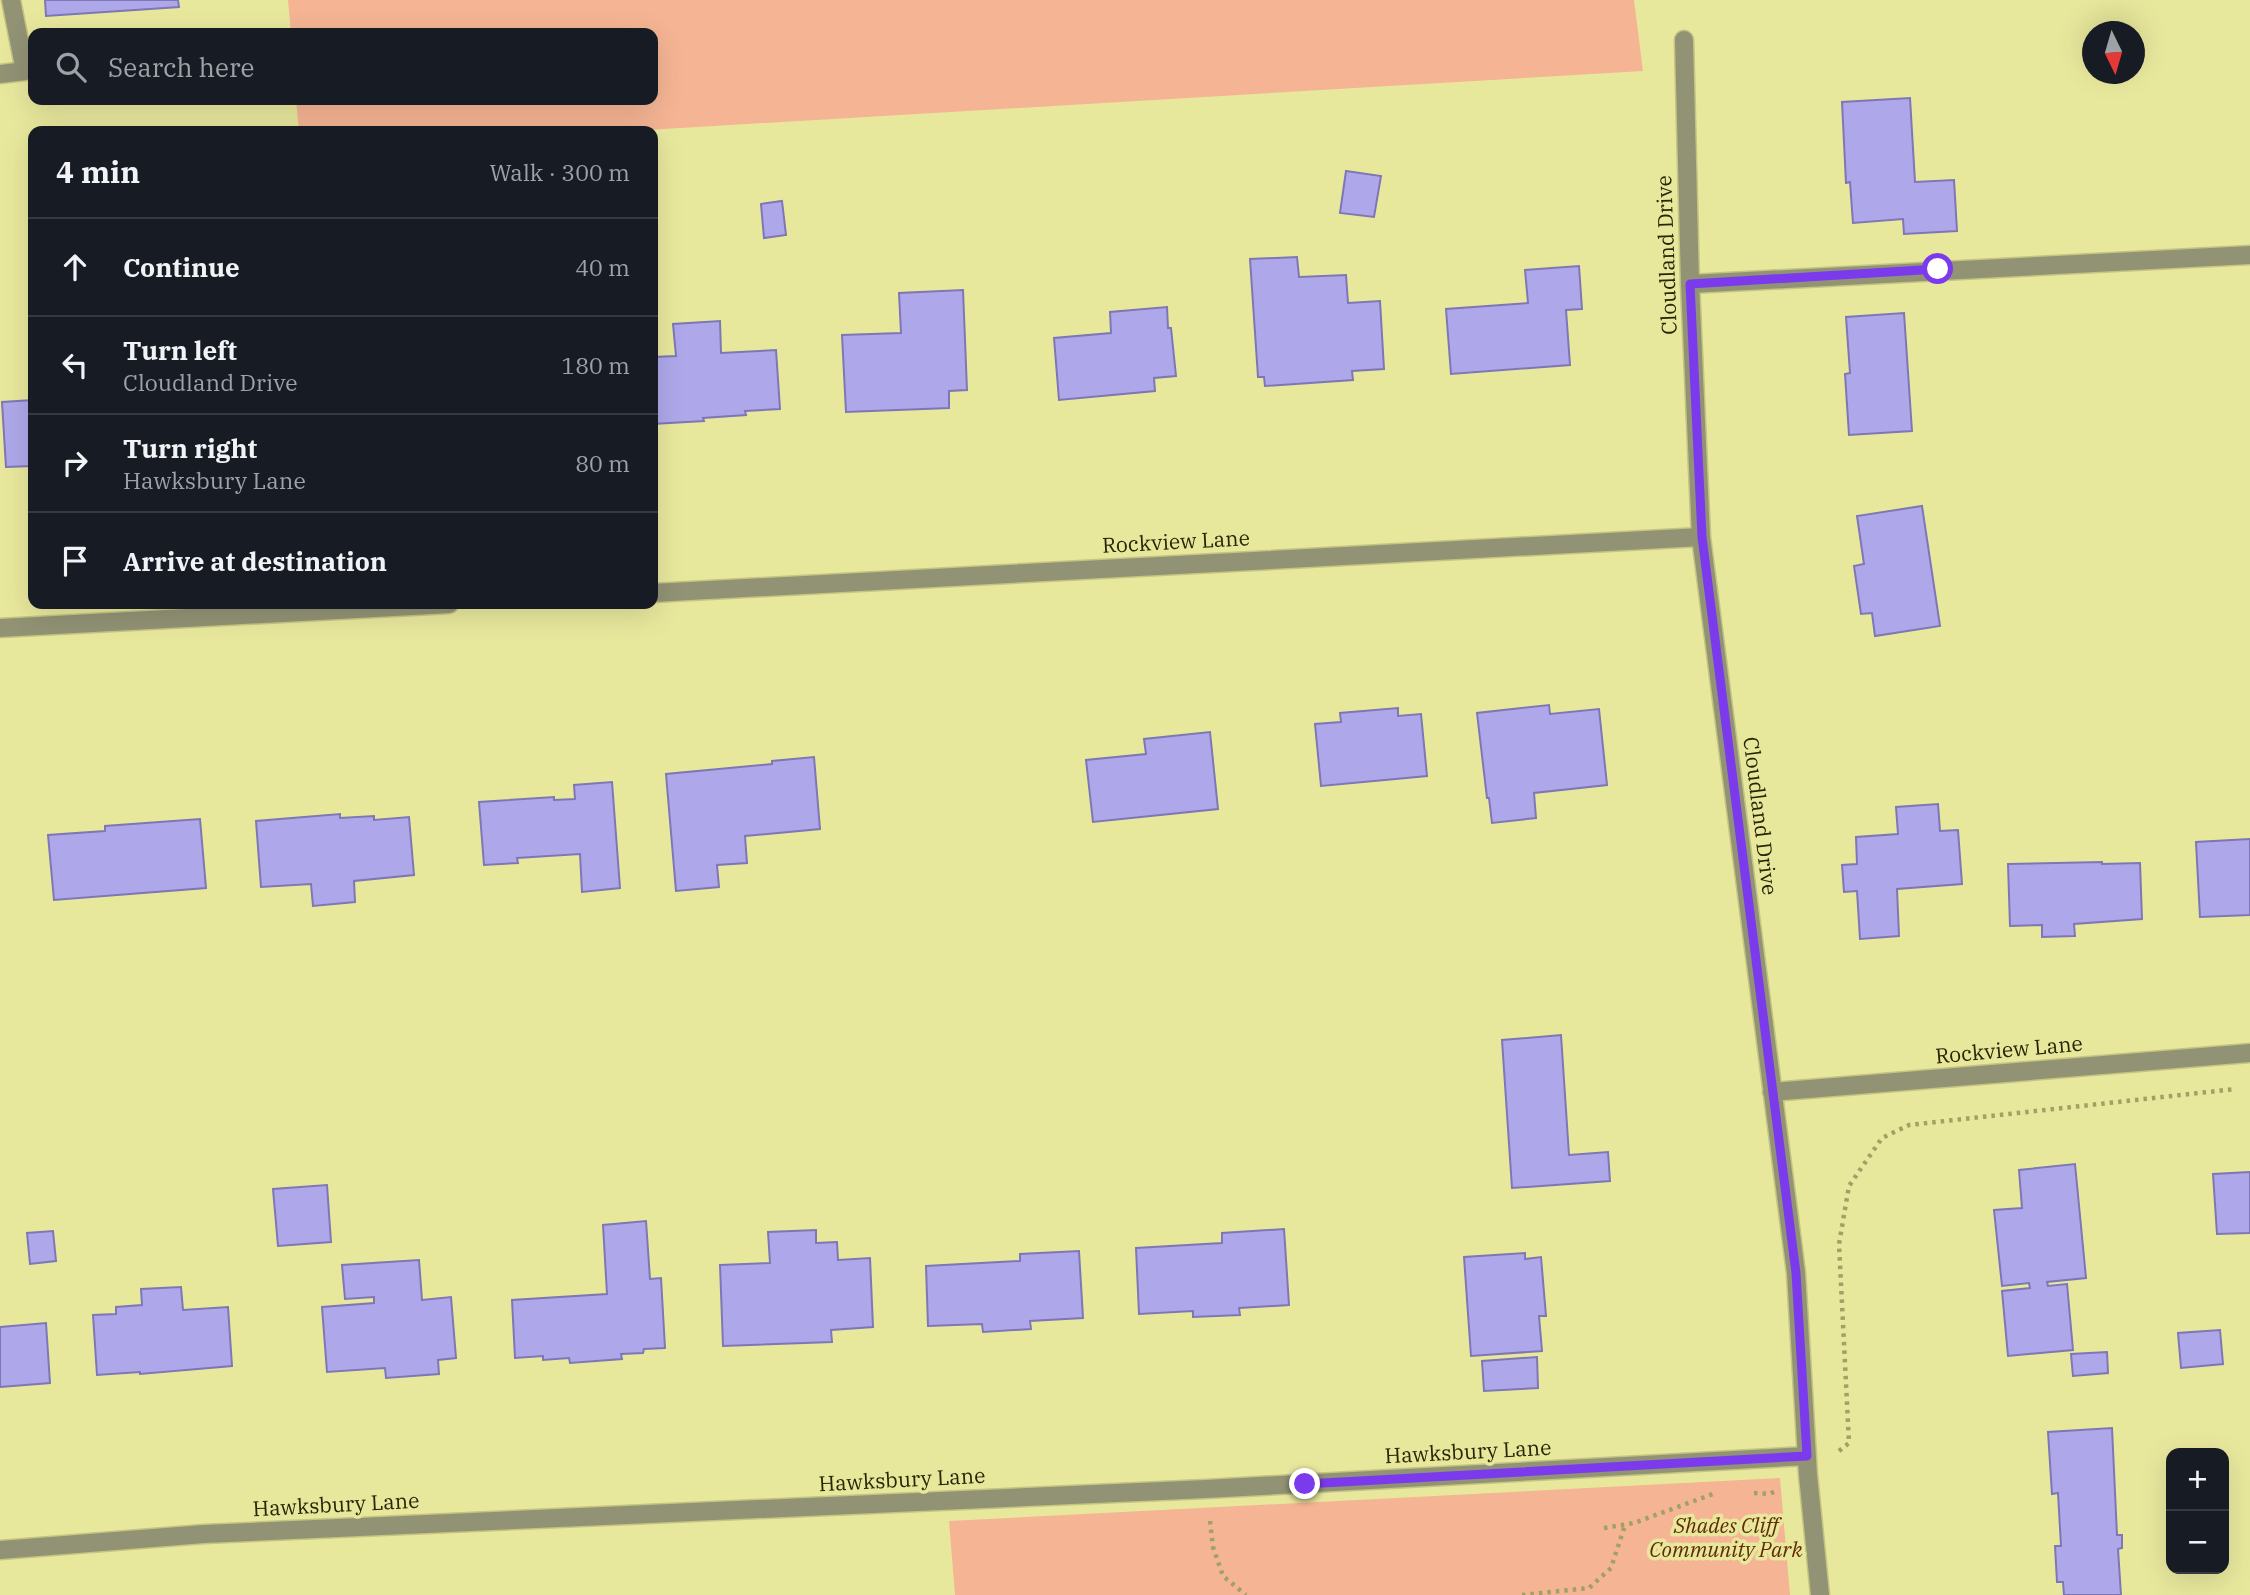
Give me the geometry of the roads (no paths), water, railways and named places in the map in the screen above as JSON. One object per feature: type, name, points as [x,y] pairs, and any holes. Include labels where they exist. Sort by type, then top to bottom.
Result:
[{"type":"street","points":[[0,74],[25,71],[10,0]]},
{"type":"street","name":"Cloudland Drive","points":[[1684,40],[1690,284],[1702,537],[1796,1273],[1808,1475],[1821,1595]]},
{"type":"street","points":[[1690,284],[2250,255]]},
{"type":"street","name":"Rockview Lane","points":[[658,593],[1702,537]]},
{"type":"street","points":[[0,628],[355,609]]},
{"type":"street","name":"Rockview Lane","points":[[1772,1092],[2250,1053]]},
{"type":"street","name":"Hawksbury Lane","points":[[0,1550],[204,1534],[1206,1489],[1807,1456]]},
{"type":"park label","name":"Shades Cliff Community Park","points":[[1726,1538]]}]
